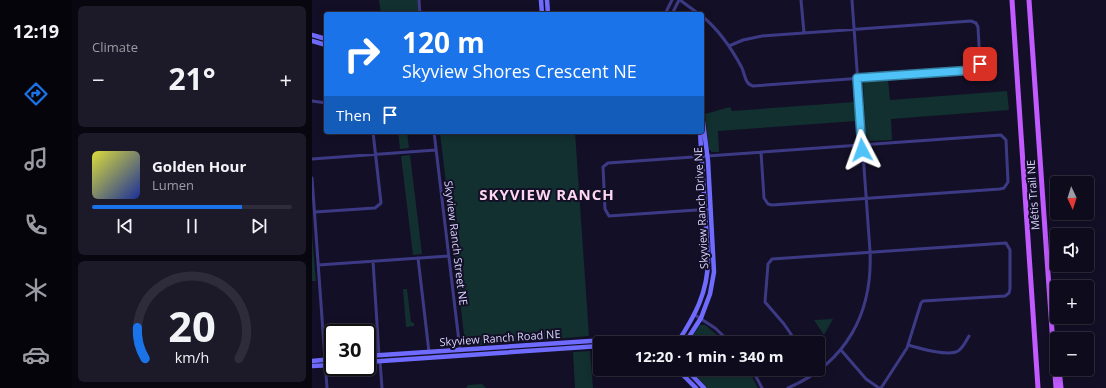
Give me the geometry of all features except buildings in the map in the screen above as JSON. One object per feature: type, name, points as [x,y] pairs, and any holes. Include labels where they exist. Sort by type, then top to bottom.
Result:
[{"type":"main road","name":"Métis Trail NE","points":[[1012,0],[1036,368],[1039,388]]},
{"type":"main road","name":"Métis Trail NE","points":[[1029,0],[1050,297]]},
{"type":"main road","name":"Métis Trail NE","points":[[1052,324],[1056,388]]},
{"type":"main road","points":[[1060,376],[1061,388]]},
{"type":"street","points":[[419,0],[420,12]]},
{"type":"street","points":[[541,0],[542,12]]},
{"type":"street","points":[[547,0],[548,12]]},
{"type":"street","points":[[666,12],[672,0]]},
{"type":"street","points":[[673,12],[680,0],[696,12]]},
{"type":"street","points":[[801,0],[804,33]]},
{"type":"street","points":[[825,365],[841,350],[855,328],[867,298],[870,269],[870,251],[852,0]]},
{"type":"street","points":[[704,18],[729,46],[750,86],[977,69],[980,64],[978,27],[976,23],[971,21],[752,38],[729,46]]},
{"type":"street","points":[[312,35],[324,38]]},
{"type":"street","points":[[312,41],[324,44]]},
{"type":"street","points":[[312,101],[324,103]]},
{"type":"street","name":"Skyview Ranch Drive NE","points":[[689,336],[701,318],[710,294],[714,272],[711,210],[704,131]]},
{"type":"street","points":[[315,212],[378,206],[381,200],[373,134]]},
{"type":"street","name":"Skyview Ranch Street NE","points":[[434,134],[460,356]]},
{"type":"street","name":"Skyview Ranch Drive NE","points":[[682,336],[695,315],[704,291],[708,268],[700,134]]},
{"type":"street","points":[[711,210],[609,216],[605,210],[602,171],[604,165],[702,156],[1001,135],[1006,140],[1008,182],[1004,188],[768,204],[764,198],[761,152]]},
{"type":"street","points":[[312,159],[436,150]]},
{"type":"street","points":[[312,178],[324,346]]},
{"type":"street","points":[[792,336],[765,302],[770,261],[778,258],[1001,242],[1009,246],[1009,293],[1005,296],[924,300],[921,303],[908,345],[896,367],[880,388],[862,375],[841,350]]},
{"type":"street","points":[[318,265],[449,256]]},
{"type":"street","points":[[418,258],[429,352]]},
{"type":"street","points":[[373,261],[382,388]]},
{"type":"street","points":[[695,315],[701,318],[723,336]]},
{"type":"street","points":[[908,345],[933,351],[956,352],[960,350],[969,336]]},
{"type":"street","name":"Skyview Ranch Road NE","points":[[376,355],[593,341]]},
{"type":"street","name":"Skyview Ranch Road NE","points":[[376,361],[593,346]]},
{"type":"street","points":[[312,360],[324,359]]},
{"type":"street","points":[[312,366],[324,365]]},
{"type":"street","points":[[326,376],[327,388]]},
{"type":"street","points":[[684,376],[696,388]]},
{"type":"street","points":[[693,376],[704,388]]},
{"type":"street","points":[[756,376],[762,388]]},
{"type":"street","points":[[788,388],[812,376]]},
{"type":"green space","points":[[379,0],[419,0],[420,11],[381,12]]},
{"type":"green space","points":[[888,79],[890,100],[1007,91],[1009,110],[891,119],[892,140],[870,141],[866,136],[863,84],[867,81]]},
{"type":"green space","points":[[854,102],[856,121],[718,131],[719,152],[712,152],[709,149],[705,114],[730,107],[732,111]]},
{"type":"green space","points":[[398,134],[407,134],[409,148],[400,149]]},
{"type":"green space","points":[[440,134],[575,134],[589,336],[469,346],[465,343]]},
{"type":"green space","points":[[410,155],[422,254],[413,255],[401,156]]},
{"type":"green space","points":[[312,235],[316,281],[312,281]]},
{"type":"green space","points":[[403,289],[407,289],[411,322],[414,323],[414,326],[406,327]]},
{"type":"green space","points":[[833,319],[824,335],[814,320]]},
{"type":"green space","points":[[700,325],[705,325],[718,336],[693,336]]},
{"type":"green space","points":[[590,351],[593,388],[575,388],[573,352]]},
{"type":"green space","points":[[696,376],[752,376],[758,388],[707,388]]},
{"type":"green space","points":[[482,384],[486,388],[466,388],[468,385]]},
{"type":"district","name":"SKYVIEW RANCH","points":[[547,195]]},
{"type":"route","points":[[862,150],[857,78],[974,70],[977,69],[980,64]]}]
